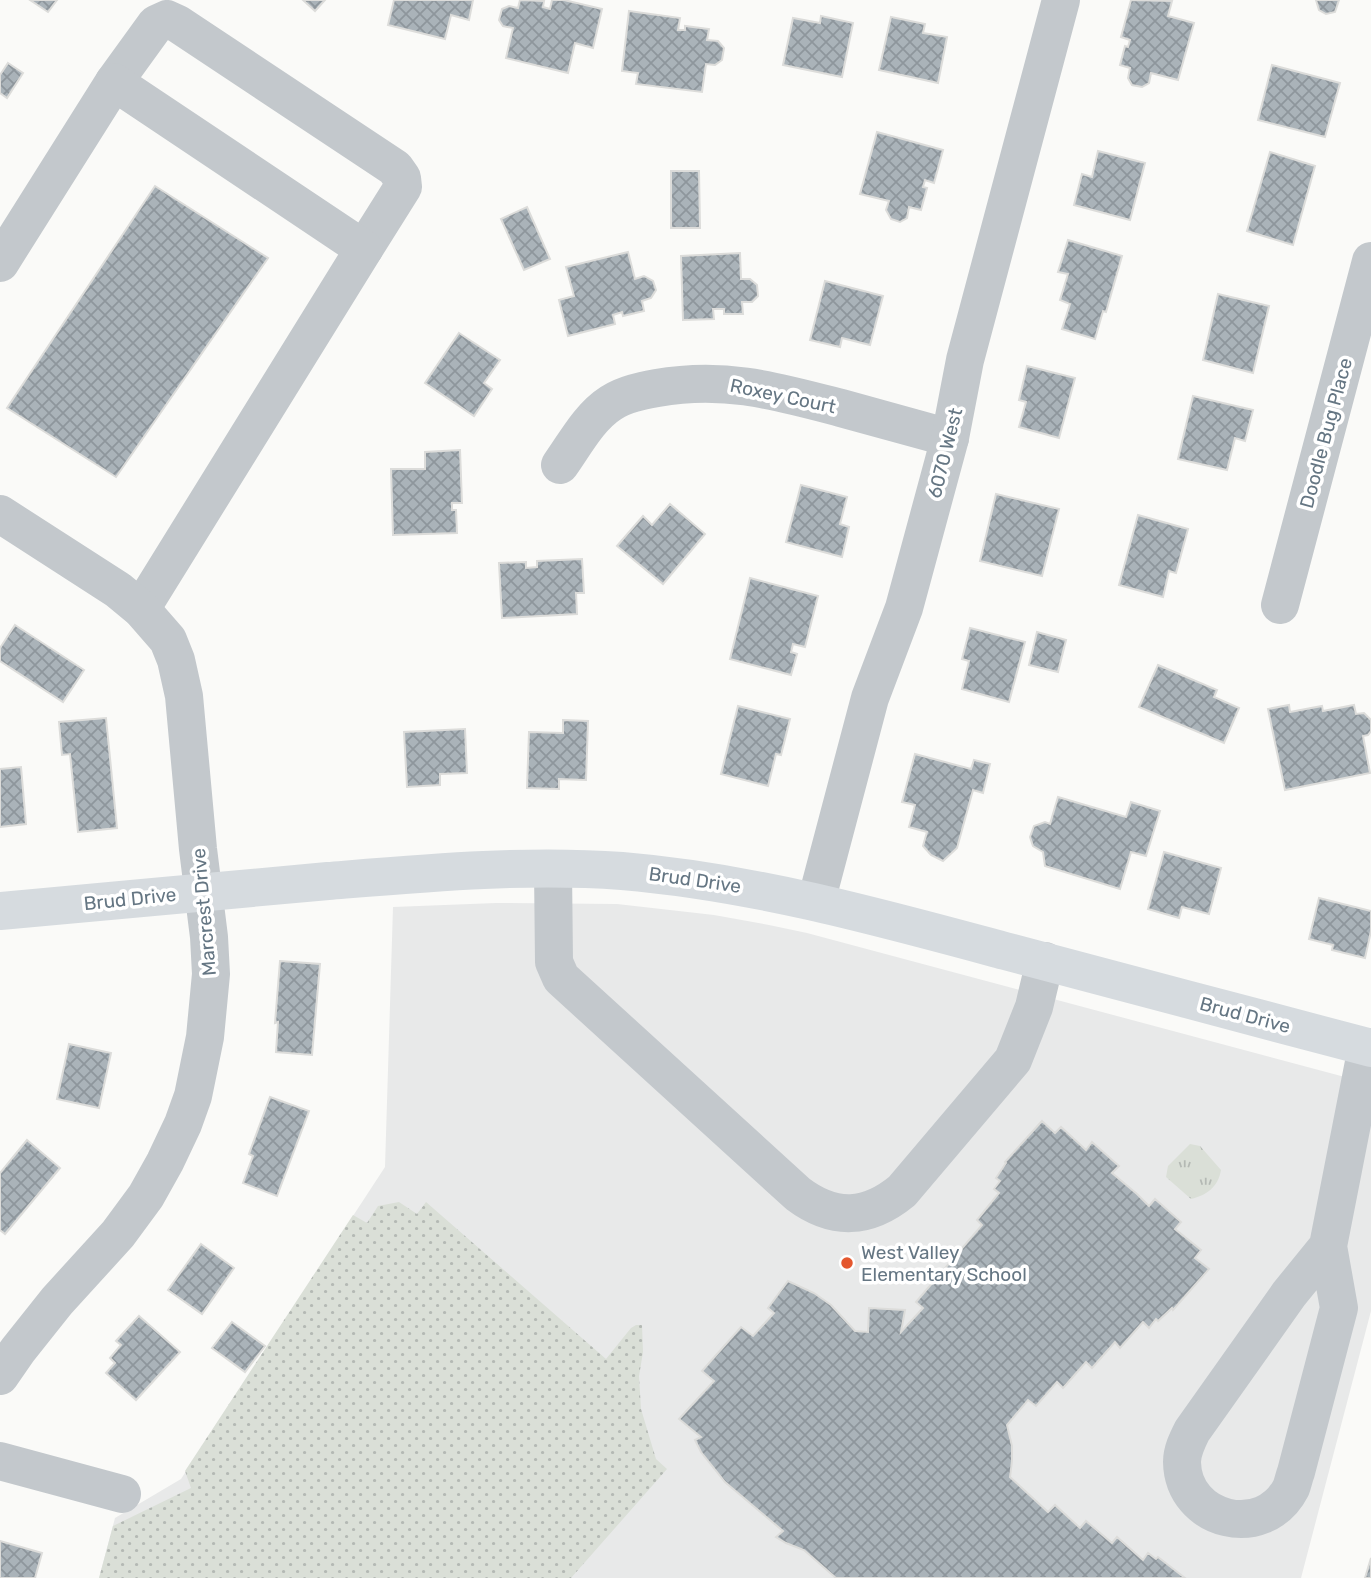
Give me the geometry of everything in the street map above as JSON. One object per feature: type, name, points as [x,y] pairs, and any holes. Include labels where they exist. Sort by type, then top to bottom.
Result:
[{"type":"main road","name":"Brud Drive","points":[[0,911],[435,872],[487,869],[620,871],[751,888],[816,902],[1369,1048]]},
{"type":"street","name":"6070 West","points":[[816,902],[870,698],[904,607],[950,438],[965,360],[1060,0]]},
{"type":"street","points":[[0,262],[114,82],[156,24],[167,19],[396,168],[402,178],[403,187],[141,609]]},
{"type":"street","points":[[114,82],[364,249]]},
{"type":"street","name":"Doodle Bug Place","points":[[1280,605],[1371,261]]},
{"type":"street","name":"Roxey Court","points":[[560,465],[587,426],[612,402],[635,392],[687,384],[719,383],[763,389],[950,438]]},
{"type":"street","name":"Marcrest Drive","points":[[0,514],[118,590],[141,609],[168,640],[181,677],[184,696],[211,974],[201,1063],[193,1096],[183,1124],[146,1196],[118,1234],[57,1301],[0,1377]]},
{"type":"street","points":[[553,869],[554,962],[561,978],[797,1194],[827,1211],[858,1213],[876,1208],[902,1191],[1013,1060],[1034,1007],[1045,961]]},
{"type":"street","points":[[1328,1246],[1289,1294],[1192,1431],[1185,1445],[1182,1460],[1186,1483],[1198,1502],[1210,1512],[1225,1518],[1256,1517],[1270,1510],[1291,1488],[1339,1308],[1328,1246],[1369,1048]]},
{"type":"street","points":[[0,1461],[122,1494]]},
{"type":"shaded area","name":"West Valley Elementary School","points":[[496,903],[617,904],[714,915],[769,925],[1371,1084],[1371,1311],[1301,1578],[99,1578],[115,1518],[181,1479],[385,1167],[393,907]]},
{"type":"green space","points":[[1190,1144],[1200,1146],[1221,1170],[1211,1189],[1191,1199],[1166,1177],[1168,1166]]},
{"type":"green space","points":[[399,1202],[417,1214],[426,1202],[606,1359],[631,1328],[642,1325],[643,1352],[639,1376],[641,1409],[656,1459],[667,1469],[571,1578],[99,1578],[113,1526],[191,1488],[185,1471],[353,1215],[367,1223],[378,1206]]},
{"type":"building","points":[[30,0],[57,0],[48,12]]},
{"type":"building","points":[[303,0],[325,0],[315,11]]},
{"type":"building","points":[[394,0],[473,0],[469,20],[451,15],[445,39],[388,25]]},
{"type":"building","points":[[520,0],[544,1],[543,7],[550,9],[552,0],[564,0],[602,9],[593,48],[575,43],[568,73],[506,58],[513,28],[503,26],[499,20],[502,9],[509,6],[518,8]]},
{"type":"building","points":[[1131,0],[1172,1],[1168,16],[1194,23],[1178,80],[1151,73],[1149,83],[1142,87],[1132,85],[1128,78],[1130,68],[1120,65],[1125,46],[1128,47],[1130,40],[1121,37]]},
{"type":"building","points":[[1316,0],[1339,0],[1335,12],[1326,14],[1319,10]]},
{"type":"building","points":[[629,11],[680,18],[678,30],[685,30],[685,26],[709,29],[707,40],[718,41],[724,48],[722,60],[715,65],[706,64],[702,92],[636,84],[638,73],[622,71]]},
{"type":"building","points":[[821,16],[853,23],[842,77],[783,65],[793,18],[820,23]]},
{"type":"building","points":[[891,17],[925,24],[923,33],[947,37],[938,83],[879,70]]},
{"type":"building","points":[[8,63],[23,73],[7,98],[0,93],[0,75]]},
{"type":"building","points":[[1272,65],[1340,83],[1325,137],[1258,120]]},
{"type":"building","points":[[877,132],[943,150],[934,183],[925,180],[923,187],[927,188],[921,210],[909,207],[907,218],[900,222],[891,219],[886,210],[889,201],[860,194]]},
{"type":"building","points":[[1098,151],[1145,163],[1130,220],[1074,205],[1082,174],[1092,177]]},
{"type":"building","points":[[1270,152],[1315,166],[1293,245],[1247,231]]},
{"type":"building","points":[[671,171],[699,171],[700,228],[671,228]]},
{"type":"building","points":[[155,186],[268,258],[116,477],[7,408]]},
{"type":"building","points":[[527,207],[550,259],[524,270],[501,219]]},
{"type":"building","points":[[1068,240],[1122,256],[1106,312],[1103,311],[1095,339],[1062,329],[1070,304],[1060,300],[1068,274],[1058,272]]},
{"type":"building","points":[[628,252],[635,279],[644,276],[653,281],[656,290],[651,298],[642,301],[644,311],[623,316],[622,312],[613,315],[615,324],[568,336],[559,300],[574,296],[566,267]]},
{"type":"building","points":[[740,253],[741,279],[750,279],[757,285],[758,296],[752,302],[742,302],[743,314],[724,314],[724,309],[713,309],[714,319],[683,320],[681,256]]},
{"type":"building","points":[[825,281],[883,296],[870,345],[842,338],[840,347],[810,340]]},
{"type":"building","points":[[1218,294],[1269,306],[1253,373],[1203,360]]},
{"type":"building","points":[[459,333],[500,360],[484,383],[492,389],[474,416],[425,383]]},
{"type":"building","points":[[1027,366],[1075,378],[1059,438],[1019,427],[1026,402],[1019,400]]},
{"type":"building","points":[[1193,396],[1253,410],[1245,441],[1235,438],[1227,470],[1178,459]]},
{"type":"building","points":[[460,450],[462,503],[452,503],[452,510],[456,510],[457,533],[393,535],[391,469],[425,469],[425,452]]},
{"type":"building","points":[[801,485],[847,497],[840,524],[849,527],[842,557],[786,542]]},
{"type":"building","points":[[996,494],[1059,509],[1042,576],[980,561]]},
{"type":"building","points":[[670,504],[705,534],[663,584],[617,546],[643,516],[652,525]]},
{"type":"building","points":[[1138,515],[1188,529],[1176,573],[1169,571],[1163,597],[1119,585]]},
{"type":"building","points":[[582,559],[584,593],[576,593],[577,614],[502,618],[499,563],[526,562],[526,568],[537,567],[537,561]]},
{"type":"building","points":[[750,578],[818,596],[805,647],[793,644],[791,652],[797,654],[791,675],[730,659]]},
{"type":"building","points":[[15,625],[84,670],[63,702],[0,661],[0,648]]},
{"type":"building","points":[[970,628],[1025,642],[1009,702],[962,689],[969,661],[962,659]]},
{"type":"building","points":[[1037,632],[1066,640],[1058,672],[1029,665]]},
{"type":"building","points":[[1158,665],[1217,690],[1214,697],[1239,708],[1224,743],[1139,707]]},
{"type":"building","points":[[1289,705],[1290,712],[1322,706],[1323,711],[1354,705],[1356,714],[1364,713],[1371,720],[1371,731],[1363,736],[1370,773],[1285,790],[1268,709]]},
{"type":"building","points":[[738,706],[790,719],[781,755],[776,754],[768,786],[721,774]]},
{"type":"building","points":[[106,718],[117,828],[78,832],[70,754],[62,755],[59,722]]},
{"type":"building","points":[[563,720],[588,721],[586,780],[559,779],[559,789],[527,788],[529,732],[563,733]]},
{"type":"building","points":[[465,729],[467,773],[440,774],[440,785],[407,787],[404,732]]},
{"type":"building","points":[[915,754],[971,769],[974,760],[990,764],[983,793],[973,790],[957,848],[943,861],[931,855],[923,846],[927,832],[909,827],[915,805],[902,802]]},
{"type":"building","points":[[21,767],[26,824],[0,827],[0,769]]},
{"type":"building","points":[[1058,797],[1126,817],[1131,802],[1160,811],[1146,856],[1131,852],[1120,889],[1045,866],[1043,852],[1033,846],[1030,837],[1034,826],[1045,822],[1050,824]]},
{"type":"building","points":[[1164,852],[1221,868],[1209,914],[1182,907],[1179,918],[1148,909]]},
{"type":"building","points":[[1319,898],[1371,911],[1371,931],[1365,958],[1332,950],[1333,945],[1309,939]]},
{"type":"building","points":[[280,961],[320,964],[312,1055],[276,1052],[278,1022],[275,1023]]},
{"type":"building","points":[[69,1044],[111,1053],[99,1108],[57,1099]]},
{"type":"building","points":[[270,1097],[309,1111],[277,1196],[243,1183],[253,1156],[249,1154]]},
{"type":"building","points":[[1042,1121],[1055,1133],[1061,1127],[1086,1150],[1092,1142],[1119,1166],[1112,1173],[1149,1206],[1155,1199],[1181,1222],[1175,1229],[1201,1250],[1195,1258],[1209,1269],[1173,1310],[1172,1308],[1158,1321],[1156,1319],[1149,1328],[1143,1322],[1120,1348],[1115,1342],[1092,1368],[1086,1362],[1063,1388],[1057,1382],[1036,1406],[1028,1400],[1007,1425],[1012,1446],[1010,1477],[1048,1512],[1055,1505],[1080,1528],[1086,1521],[1112,1543],[1117,1537],[1143,1560],[1148,1553],[1156,1559],[1158,1557],[1185,1578],[836,1578],[804,1550],[776,1537],[783,1531],[725,1482],[701,1452],[695,1440],[701,1437],[679,1419],[714,1381],[702,1371],[741,1327],[753,1336],[774,1313],[768,1308],[788,1281],[814,1293],[831,1305],[855,1331],[868,1332],[869,1308],[905,1310],[901,1332],[923,1308],[916,1302],[982,1225],[977,1220],[999,1193],[994,1189],[1000,1181],[996,1178],[1005,1162]]},
{"type":"building","points":[[27,1140],[60,1168],[5,1234],[0,1230],[0,1173]]},
{"type":"building","points":[[201,1244],[234,1268],[202,1314],[168,1290]]},
{"type":"building","points":[[139,1316],[180,1352],[136,1400],[106,1373],[115,1363],[110,1358],[121,1345],[116,1341]]},
{"type":"building","points":[[232,1322],[265,1346],[245,1372],[212,1348]]},
{"type":"building","points":[[0,1541],[42,1553],[35,1578],[0,1578]]},
{"type":"building","points":[[1371,1558],[1371,1578],[1365,1578]]},
{"type":"place","name":"West Valley Elementary School","points":[[847,1263]]}]
